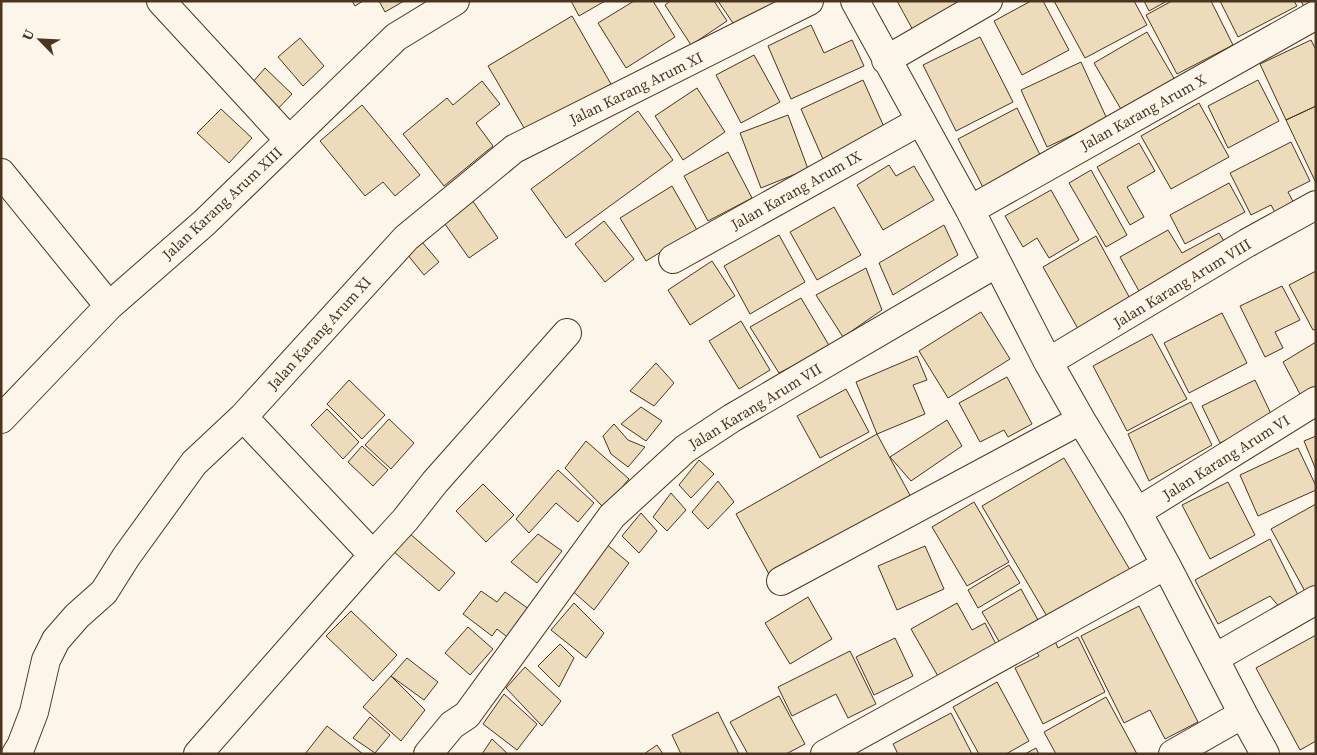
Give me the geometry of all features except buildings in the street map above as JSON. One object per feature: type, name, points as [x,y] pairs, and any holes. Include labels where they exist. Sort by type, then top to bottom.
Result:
[{"type":"street","points":[[161,1],[289,140]]},
{"type":"street","name":"Jalan Karang Arum XIII","points":[[1,419],[109,306],[204,222],[396,37],[455,1]]},
{"type":"street","name":"Jalan Karang Arum XI","points":[[16,754],[34,712],[46,660],[56,640],[77,616],[104,592],[126,557],[194,463],[243,417],[406,238],[514,149],[809,1]]},
{"type":"street","points":[[855,1],[970,210],[1048,362],[1080,420],[1137,512],[1166,565],[1265,754]]},
{"type":"street","points":[[886,60],[988,1]]},
{"type":"street","name":"Jalan Karang Arum X","points":[[970,210],[1316,15]]},
{"type":"street","name":"Jalan Karang Arum IX","points":[[673,259],[920,122]]},
{"type":"street","points":[[1,173],[109,306]]},
{"type":"street","name":"Jalan Karang Arum VIII","points":[[1048,362],[1248,243],[1316,205]]},
{"type":"street","name":"Jalan Karang Arum VII","points":[[440,748],[452,725],[467,716],[612,516],[685,449],[732,418],[997,264]]},
{"type":"street","points":[[198,754],[567,333]]},
{"type":"street","name":"Jalan Karang Arum VI","points":[[1137,512],[1316,401]]},
{"type":"street","points":[[243,417],[373,555]]},
{"type":"street","points":[[781,581],[1080,420]]},
{"type":"street","points":[[825,754],[1166,565]]},
{"type":"street","points":[[1215,658],[1316,600]]},
{"type":"street","points":[[1173,754],[1243,714]]}]
